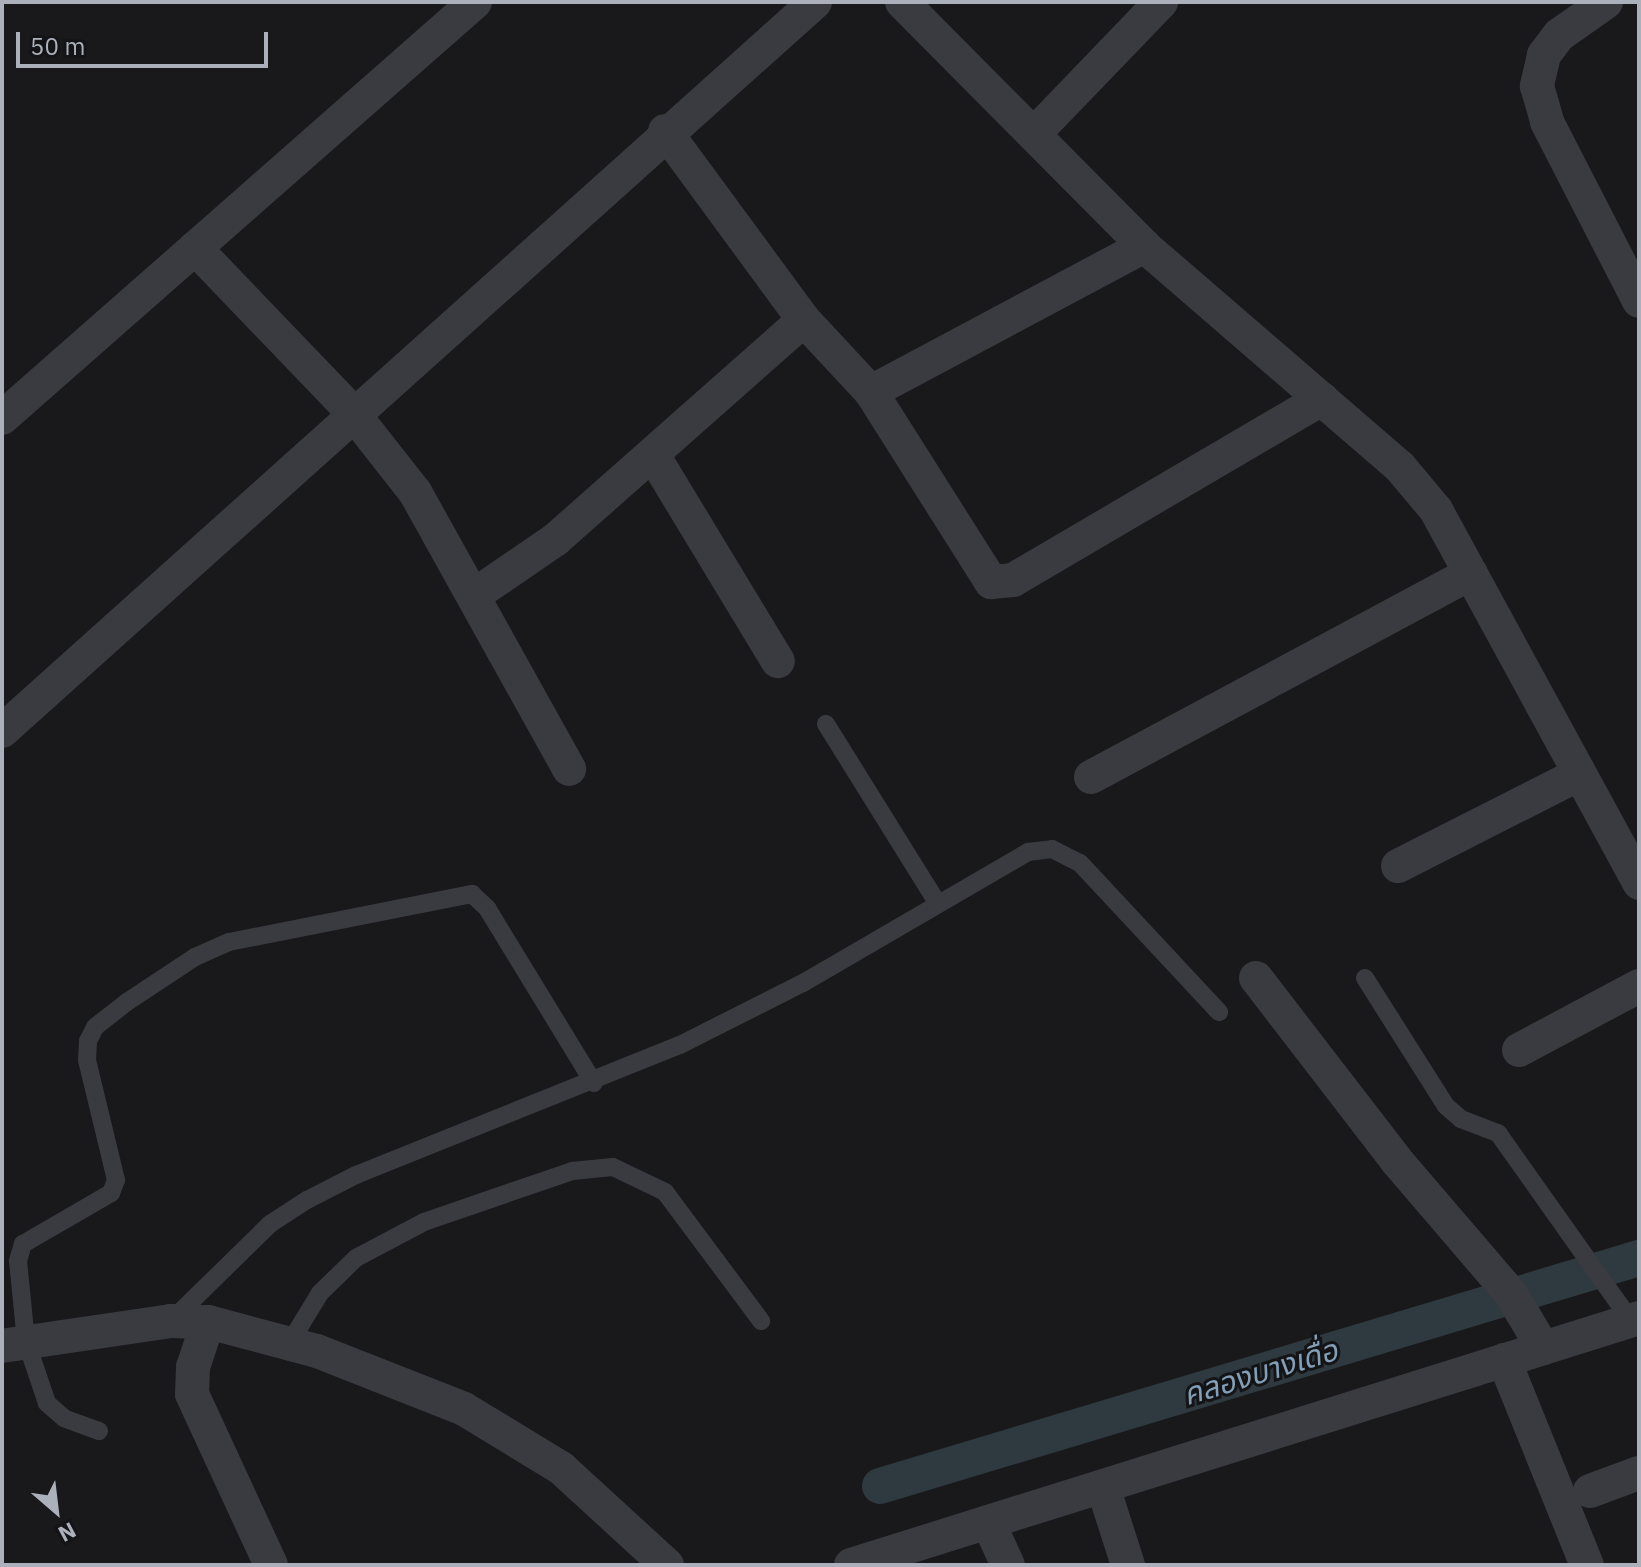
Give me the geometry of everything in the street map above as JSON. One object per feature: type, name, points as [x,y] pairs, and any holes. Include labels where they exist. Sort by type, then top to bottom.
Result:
[{"type":"street","points":[[2,418],[475,2]]},
{"type":"street","points":[[2,731],[665,131],[815,2]]},
{"type":"street","points":[[902,2],[1144,246],[1400,467],[1436,510],[1639,883]]},
{"type":"street","points":[[1035,133],[1161,2]]},
{"type":"street","points":[[1606,2],[1559,35],[1544,55],[1537,86],[1547,122],[1639,301]]},
{"type":"street","points":[[665,131],[804,320],[871,392],[991,582],[1013,580],[1322,399]]},
{"type":"street","points":[[871,392],[1144,246]]},
{"type":"street","points":[[195,248],[352,412],[415,492],[476,594],[569,769]]},
{"type":"street","points":[[476,594],[555,540],[804,320]]},
{"type":"street","points":[[653,455],[778,661]]},
{"type":"street","points":[[1091,777],[1471,573]]},
{"type":"street","points":[[1398,866],[1579,774]]},
{"type":"street","points":[[1256,978],[1396,1160],[1511,1294],[1536,1339]]},
{"type":"street","points":[[1519,1050],[1639,986]]},
{"type":"street","points":[[851,1565],[1504,1360],[1536,1339],[1635,1319]]},
{"type":"street","points":[[14,1343],[171,1321],[208,1322],[289,1344],[464,1409],[561,1468],[667,1565]]},
{"type":"street","points":[[208,1322],[193,1367],[192,1394],[271,1565]]},
{"type":"street","points":[[1504,1360],[1587,1565]]},
{"type":"street","points":[[1590,1491],[1639,1473]]},
{"type":"street","points":[[1103,1487],[1128,1565]]},
{"type":"street","points":[[988,1522],[1008,1565]]},
{"type":"lane","points":[[826,724],[938,904]]},
{"type":"lane","points":[[171,1321],[270,1224],[307,1200],[356,1175],[594,1083],[803,983],[1028,852],[1052,849],[1080,863],[1219,1012]]},
{"type":"lane","points":[[99,1431],[64,1418],[47,1403],[14,1343],[18,1261],[23,1244],[98,1205],[116,1180],[87,1060],[88,1041],[95,1027],[195,957],[257,936],[472,894],[487,908],[594,1083]]},
{"type":"lane","points":[[1365,978],[1446,1106],[1461,1119],[1498,1133],[1635,1319]]},
{"type":"lane","points":[[289,1344],[320,1293],[356,1258],[424,1222],[572,1171],[613,1167],[665,1192],[761,1321]]},
{"type":"waterway","name":"คลองบางเดื่อ","points":[[880,1486],[1639,1258]]}]
